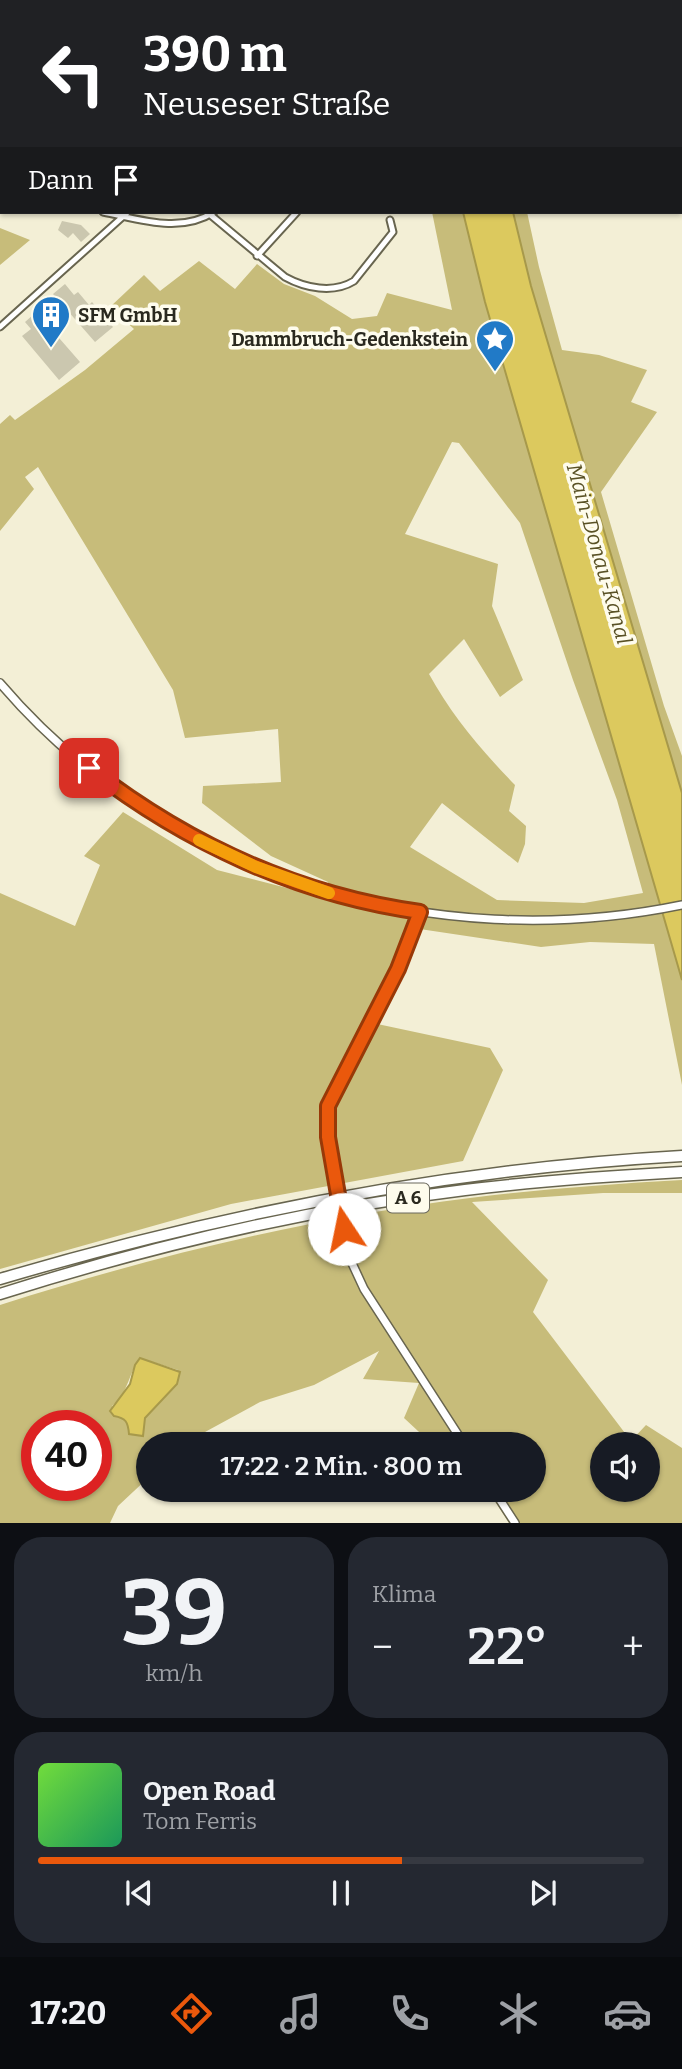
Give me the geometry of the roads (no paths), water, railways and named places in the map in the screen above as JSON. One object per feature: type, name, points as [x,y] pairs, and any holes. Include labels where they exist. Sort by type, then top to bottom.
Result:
[{"type":"highway","name":"A 6","points":[[0,1279],[182,1229],[322,1199],[474,1175],[682,1156]]},
{"type":"highway","name":"A 6","points":[[0,1294],[185,1241],[349,1207],[464,1190],[682,1172]]},
{"type":"main road","points":[[0,683],[50,734],[89,768],[141,806],[195,838],[256,867],[309,887],[348,898],[466,918],[536,921],[583,919],[682,905]]},
{"type":"main road","points":[[420,912],[398,969],[328,1106],[328,1137],[333,1177],[351,1261],[364,1289],[456,1432]]},
{"type":"main road","points":[[501,1502],[515,1523]]},
{"type":"street","points":[[0,327],[126,214],[157,223],[177,224],[208,214]]},
{"type":"street","points":[[212,214],[257,256],[285,277],[299,284],[332,289],[354,281],[393,232],[390,220]]},
{"type":"street","points":[[257,256],[295,214]]},
{"type":"water","name":"Main-Donau-Kanal","points":[[463,214],[513,214],[531,286],[682,793],[682,980],[485,302]]},
{"type":"water","points":[[140,1358],[180,1372],[177,1384],[145,1418],[143,1432],[136,1432],[136,1435],[129,1434],[126,1421],[114,1416],[111,1410],[130,1384],[135,1365]]},
{"type":"place","name":"SFM GmbH","points":[[51,349]]},
{"type":"place","name":"Dammbruch-Gedenkstein","points":[[495,373]]}]
